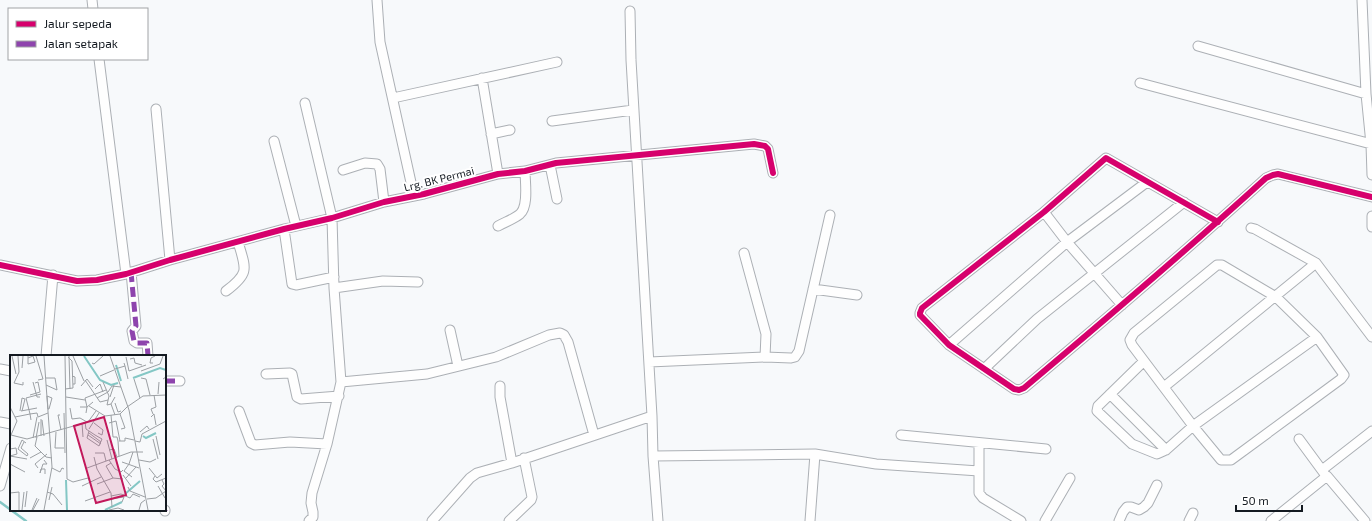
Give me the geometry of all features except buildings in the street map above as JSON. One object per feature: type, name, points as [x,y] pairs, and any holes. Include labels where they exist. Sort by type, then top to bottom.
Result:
[{"type":"street","points":[[377,0],[380,42],[414,196]]},
{"type":"street","points":[[1362,0],[1368,17],[1366,94],[1372,175]]},
{"type":"street","points":[[630,11],[636,154],[658,521]]},
{"type":"street","points":[[1198,46],[1366,94]]},
{"type":"street","points":[[100,60],[136,326],[132,331],[134,341],[137,343],[147,343],[148,355]]},
{"type":"street","points":[[393,98],[557,62]]},
{"type":"street","points":[[482,78],[498,174]]},
{"type":"street","points":[[1140,83],[1370,144]]},
{"type":"street","points":[[305,103],[332,218],[334,288],[342,382],[327,444],[312,493],[311,503],[313,516],[309,521]]},
{"type":"street","points":[[156,109],[170,260]]},
{"type":"street","points":[[552,121],[634,110]]},
{"type":"street","points":[[491,134],[510,130]]},
{"type":"street","points":[[274,141],[296,226]]},
{"type":"street","name":"Lrg. BK Permai","points":[[0,266],[53,275],[77,281],[97,280],[128,273],[284,229],[332,218],[384,202],[414,196],[498,174],[525,171],[550,165],[636,154],[761,144],[768,149],[773,173]]},
{"type":"street","points":[[1218,222],[1106,158],[1044,212],[922,308],[920,315],[949,345],[1014,389],[1021,390],[1218,222],[1266,178],[1275,174],[1372,197]]},
{"type":"street","points":[[343,170],[365,163],[377,164],[380,169],[384,202]]},
{"type":"street","points":[[550,165],[556,199]]},
{"type":"street","points":[[498,226],[520,215],[524,208],[526,201],[525,171]]},
{"type":"street","points":[[949,345],[1067,242],[1146,182]]},
{"type":"street","points":[[984,369],[1037,319],[1184,202]]},
{"type":"street","points":[[1044,212],[1067,242],[1122,305]]},
{"type":"street","points":[[649,362],[765,357],[791,358],[798,354],[830,215]]},
{"type":"street","points":[[1372,216],[1372,227]]},
{"type":"street","points":[[1252,228],[1316,263],[1372,337]]},
{"type":"street","points":[[284,229],[292,284],[296,285],[334,277]]},
{"type":"street","points":[[226,291],[244,274],[244,260],[238,242]]},
{"type":"street","points":[[744,253],[766,334],[765,357]]},
{"type":"street","points":[[1164,387],[1316,263]]},
{"type":"street","points":[[1217,265],[1222,265],[1276,297],[1317,337],[1344,376],[1231,460],[1221,460],[1193,426],[1132,345],[1130,340],[1134,333],[1217,265]]},
{"type":"street","points":[[46,355],[53,275]]},
{"type":"street","points":[[334,288],[383,281],[418,282]]},
{"type":"street","points":[[813,289],[857,295]]},
{"type":"street","points":[[450,330],[458,366]]},
{"type":"street","points":[[342,382],[427,374],[496,357],[549,335],[560,333],[564,335],[568,342],[594,434]]},
{"type":"street","points":[[1144,361],[1098,406],[1097,412],[1132,444],[1156,454],[1166,450],[1193,426],[1317,337]]},
{"type":"street","points":[[0,369],[10,371]]},
{"type":"street","points":[[266,374],[292,374],[297,397],[301,399],[339,396]]},
{"type":"street","points":[[166,381],[180,381]]},
{"type":"street","points":[[500,386],[500,397],[512,463]]},
{"type":"street","points":[[1110,394],[1166,450]]},
{"type":"street","points":[[239,411],[251,443],[255,446],[290,442],[327,444]]},
{"type":"street","points":[[432,521],[470,478],[477,473],[512,463],[594,434],[652,416]]},
{"type":"street","points":[[0,422],[10,424]]},
{"type":"street","points":[[1274,520],[1372,431]]},
{"type":"street","points":[[901,435],[1046,449]]},
{"type":"street","points":[[1299,439],[1324,473],[1365,521]]},
{"type":"street","points":[[979,443],[979,491],[981,496],[1021,521]]},
{"type":"street","points":[[0,486],[10,451]]},
{"type":"street","points":[[653,456],[815,454],[876,464],[979,471]]},
{"type":"street","points":[[810,521],[815,454]]},
{"type":"street","points":[[509,521],[531,500],[532,497],[524,458]]},
{"type":"street","points":[[1045,521],[1070,478]]},
{"type":"street","points":[[1119,521],[1123,512],[1127,508],[1131,507],[1139,510],[1144,507],[1157,485]]},
{"type":"waterway","points":[[0,502],[10,509]]},
{"type":"waterway","points":[[12,511],[26,521]]},
{"type":"marked path","points":[[131,272],[136,326],[132,331],[134,341],[137,343],[147,343],[148,355]]},
{"type":"marked path","points":[[166,381],[180,381]]},
{"type":"cycle path","points":[[0,265],[77,281],[97,280],[126,274],[170,260],[284,229],[332,218],[384,202],[424,194],[498,174],[525,171],[556,163],[754,144],[765,146],[768,149],[773,173]]},
{"type":"cycle path","points":[[1218,222],[1106,158],[1044,212],[922,308],[920,315],[949,345],[1014,389],[1019,390],[1024,388],[1116,310],[1206,231],[1236,205],[1266,178],[1278,174],[1372,197]]}]
